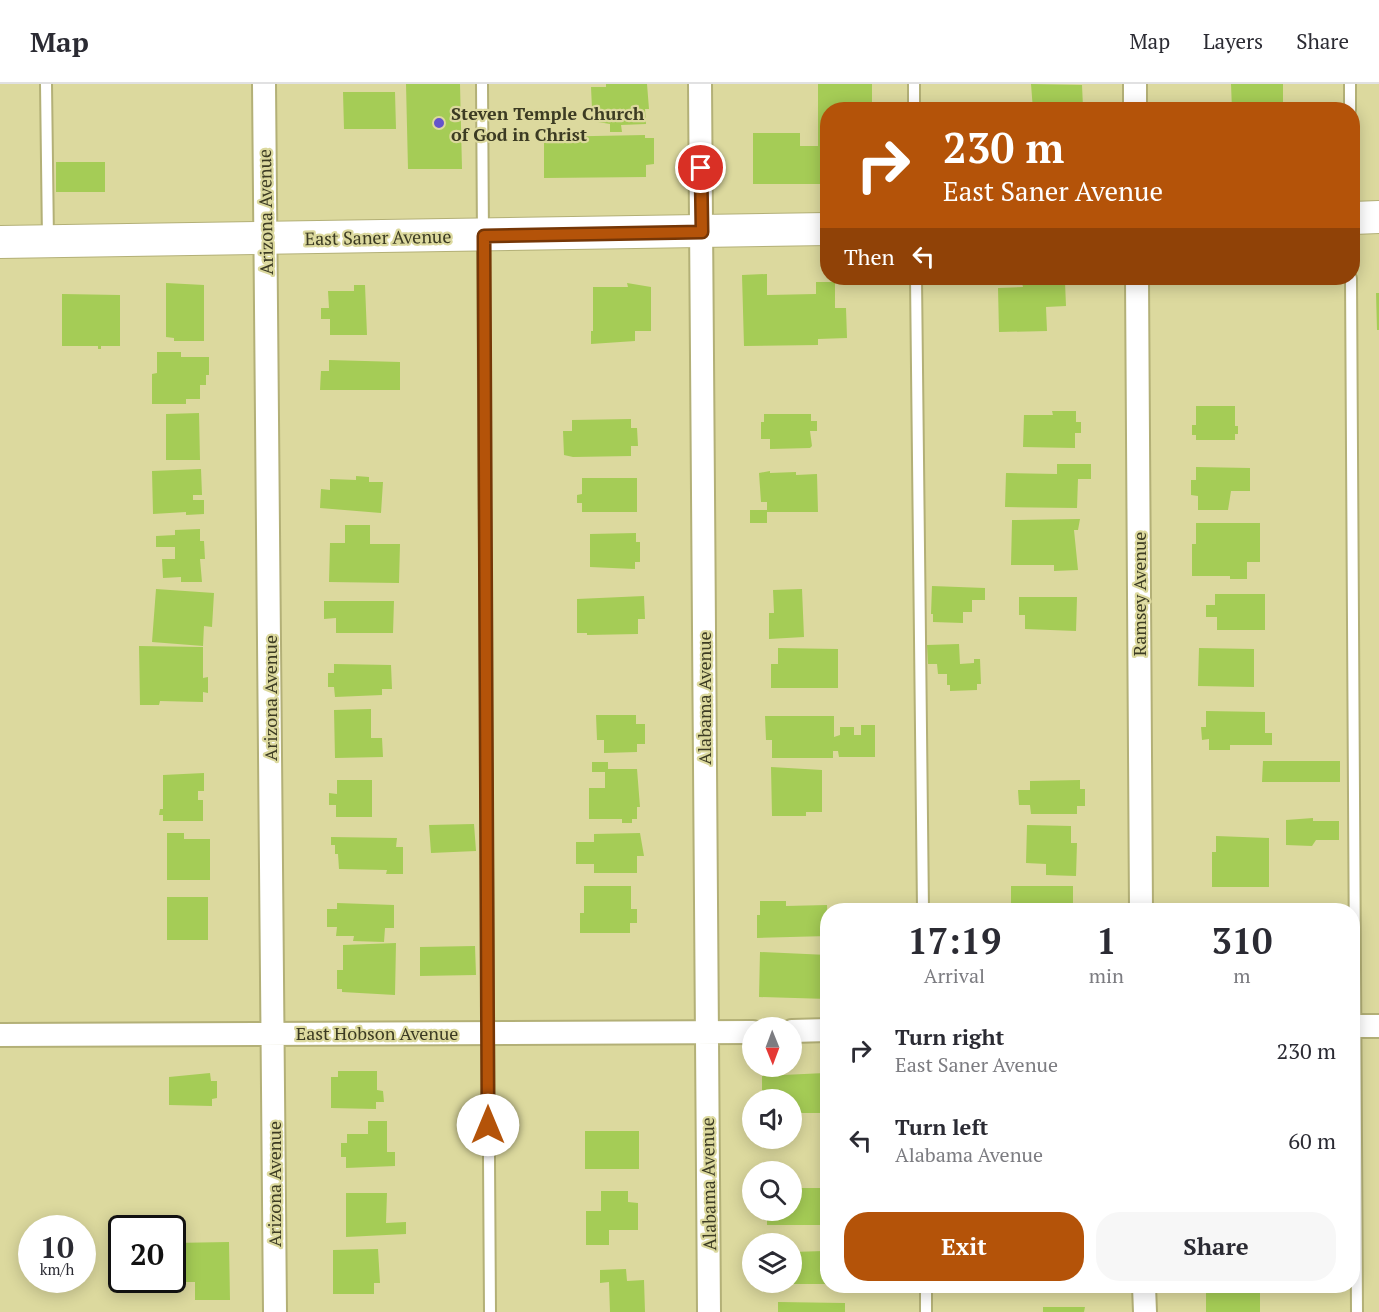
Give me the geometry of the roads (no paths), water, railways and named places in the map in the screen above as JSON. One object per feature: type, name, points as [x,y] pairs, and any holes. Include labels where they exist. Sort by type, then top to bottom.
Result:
[{"type":"street","name":"Arizona Avenue","points":[[264,84],[275,1312]]},
{"type":"street","name":"Alabama Avenue","points":[[700,84],[709,1312]]},
{"type":"street","points":[[1135,84],[1135,102]]},
{"type":"street","points":[[1360,218],[1379,217]]},
{"type":"street","name":"East Saner Avenue","points":[[0,242],[820,229]]},
{"type":"street","name":"Ramsey Avenue","points":[[1137,285],[1141,903]]},
{"type":"street","points":[[1360,1026],[1379,1026]]},
{"type":"street","points":[[802,1031],[820,1030]]},
{"type":"street","name":"East Hobson Avenue","points":[[0,1035],[742,1032]]},
{"type":"street","points":[[1144,1293],[1144,1312]]},
{"type":"lane","points":[[46,84],[48,240]]},
{"type":"lane","points":[[482,84],[490,1312]]},
{"type":"lane","points":[[914,84],[915,102]]},
{"type":"lane","points":[[1350,84],[1350,102]]},
{"type":"lane","points":[[916,285],[923,903]]},
{"type":"lane","points":[[1351,285],[1354,903]]},
{"type":"lane","points":[[926,1293],[926,1312]]},
{"type":"lane","points":[[1357,1293],[1357,1312]]},
{"type":"place","name":"Steven Temple Church of God in Christ","points":[[439,123]]}]
